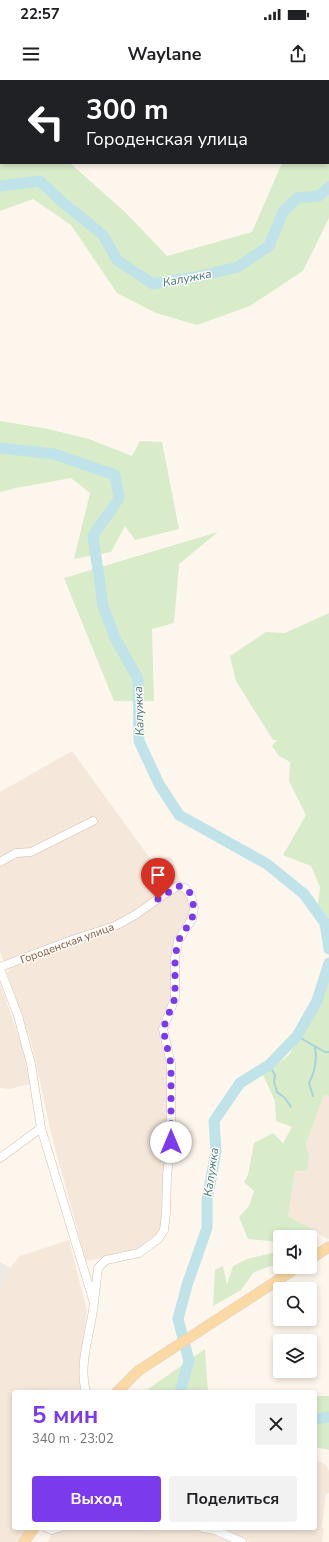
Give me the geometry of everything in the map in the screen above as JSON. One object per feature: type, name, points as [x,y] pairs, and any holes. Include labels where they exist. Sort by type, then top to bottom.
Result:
[{"type":"main road","points":[[317,1255],[329,1247]]},
{"type":"main road","points":[[119,1390],[138,1371],[287,1274]]},
{"type":"main road","points":[[24,1542],[33,1530]]},
{"type":"street","points":[[0,862],[16,853],[31,852],[93,821]]},
{"type":"street","name":"Городенская улица","points":[[85,1390],[84,1360],[92,1323],[98,1268],[106,1260],[139,1253],[158,1239],[164,1230],[167,1175],[171,1142],[171,1064],[163,1029],[175,998],[175,958],[178,941],[192,919],[194,908],[191,896],[185,888],[178,886],[135,915],[115,926],[72,940],[0,968],[18,1016],[31,1064],[41,1128],[94,1303]]},
{"type":"street","points":[[0,1158],[41,1128]]},
{"type":"street","points":[[215,1530],[242,1542]]},
{"type":"shaded area","points":[[72,751],[152,861],[171,856],[181,883],[122,921],[8,961],[3,960],[0,951],[0,792]]},
{"type":"shaded area","points":[[178,888],[190,897],[191,918],[177,940],[174,994],[163,1022],[170,1069],[169,1145],[162,1228],[155,1238],[135,1252],[86,1261],[52,1137],[32,1045],[7,973],[12,966],[113,930]]},
{"type":"shaded area","points":[[0,983],[21,1043],[30,1084],[9,1089],[0,1088]]},
{"type":"shaded area","points":[[324,1095],[329,1096],[329,1239],[325,1238],[317,1232],[317,1230],[314,1230],[288,1216],[295,1171],[309,1156],[306,1144]]},
{"type":"shaded area","points":[[69,1240],[87,1311],[79,1376],[82,1390],[12,1390],[12,1530],[29,1530],[20,1542],[0,1542],[0,1290],[10,1268],[20,1256]]},
{"type":"shaded area","points":[[0,1262],[10,1268],[0,1290]]},
{"type":"shaded area","points":[[317,1460],[326,1465],[329,1471],[329,1493],[326,1494],[322,1527],[324,1529],[322,1542],[250,1542],[237,1539],[217,1530],[317,1530]]},
{"type":"shaded area","points":[[61,1530],[206,1530],[214,1532],[236,1542],[48,1542],[52,1533]]},
{"type":"green space","points":[[0,164],[71,164],[127,214],[167,256],[252,232],[282,164],[329,164],[329,218],[303,271],[250,306],[197,325],[156,313],[117,293],[71,225],[33,199],[0,211]]},
{"type":"green space","points":[[0,421],[48,429],[89,439],[132,456],[140,441],[162,442],[179,529],[135,540],[125,526],[111,552],[74,559],[90,493],[71,478],[0,492]]},
{"type":"green space","points":[[218,532],[179,564],[174,623],[152,629],[154,701],[114,701],[64,578]]},
{"type":"green space","points":[[329,613],[329,921],[318,905],[320,887],[311,866],[283,855],[306,815],[289,781],[290,762],[279,756],[272,746],[277,740],[273,740],[236,681],[230,656],[266,632],[285,633]]},
{"type":"green space","points":[[329,975],[329,1096],[324,1095],[306,1144],[309,1156],[307,1170],[295,1171],[288,1216],[314,1230],[273,1230],[273,1241],[248,1239],[239,1217],[249,1206],[254,1191],[244,1182],[248,1175],[254,1143],[273,1133],[283,1143],[292,1127],[276,1121],[275,1101],[263,1075],[289,1055],[313,1016]]},
{"type":"green space","points":[[273,1253],[273,1265],[254,1272],[241,1290],[213,1306],[215,1270],[223,1266],[227,1285],[233,1266],[247,1259]]},
{"type":"green space","points":[[205,1349],[208,1390],[147,1390]]},
{"type":"green space","points":[[317,1396],[329,1396],[329,1450],[317,1447]]},
{"type":"waterway","name":"Калужка","points":[[0,186],[40,181],[61,201],[103,235],[117,260],[153,284],[201,276],[238,267],[269,246],[283,212],[297,198],[319,196],[329,187]]},
{"type":"waterway","name":"Калужка","points":[[0,448],[54,454],[115,475],[119,498],[93,536],[103,606],[115,638],[138,679],[139,741],[159,784],[179,815],[267,864],[304,894],[325,923],[329,949]]},
{"type":"waterway","name":"Калужка","points":[[181,1390],[189,1361],[178,1319],[187,1285],[207,1228],[207,1200],[216,1151],[214,1121],[240,1083],[269,1065],[297,1036],[317,1001],[329,963]]},
{"type":"waterway","points":[[297,1036],[325,1052],[329,1052]]},
{"type":"waterway","points":[[313,1096],[309,1083],[315,1065],[315,1047]]},
{"type":"waterway","points":[[269,1065],[275,1075],[274,1082],[277,1092],[285,1098],[291,1107]]},
{"type":"waterway","name":"Калужка","points":[[317,1419],[329,1417]]},
{"type":"route","points":[[158,899],[178,886],[189,891],[194,908],[192,919],[178,941],[175,958],[175,998],[163,1029],[171,1064],[171,1142]]}]
